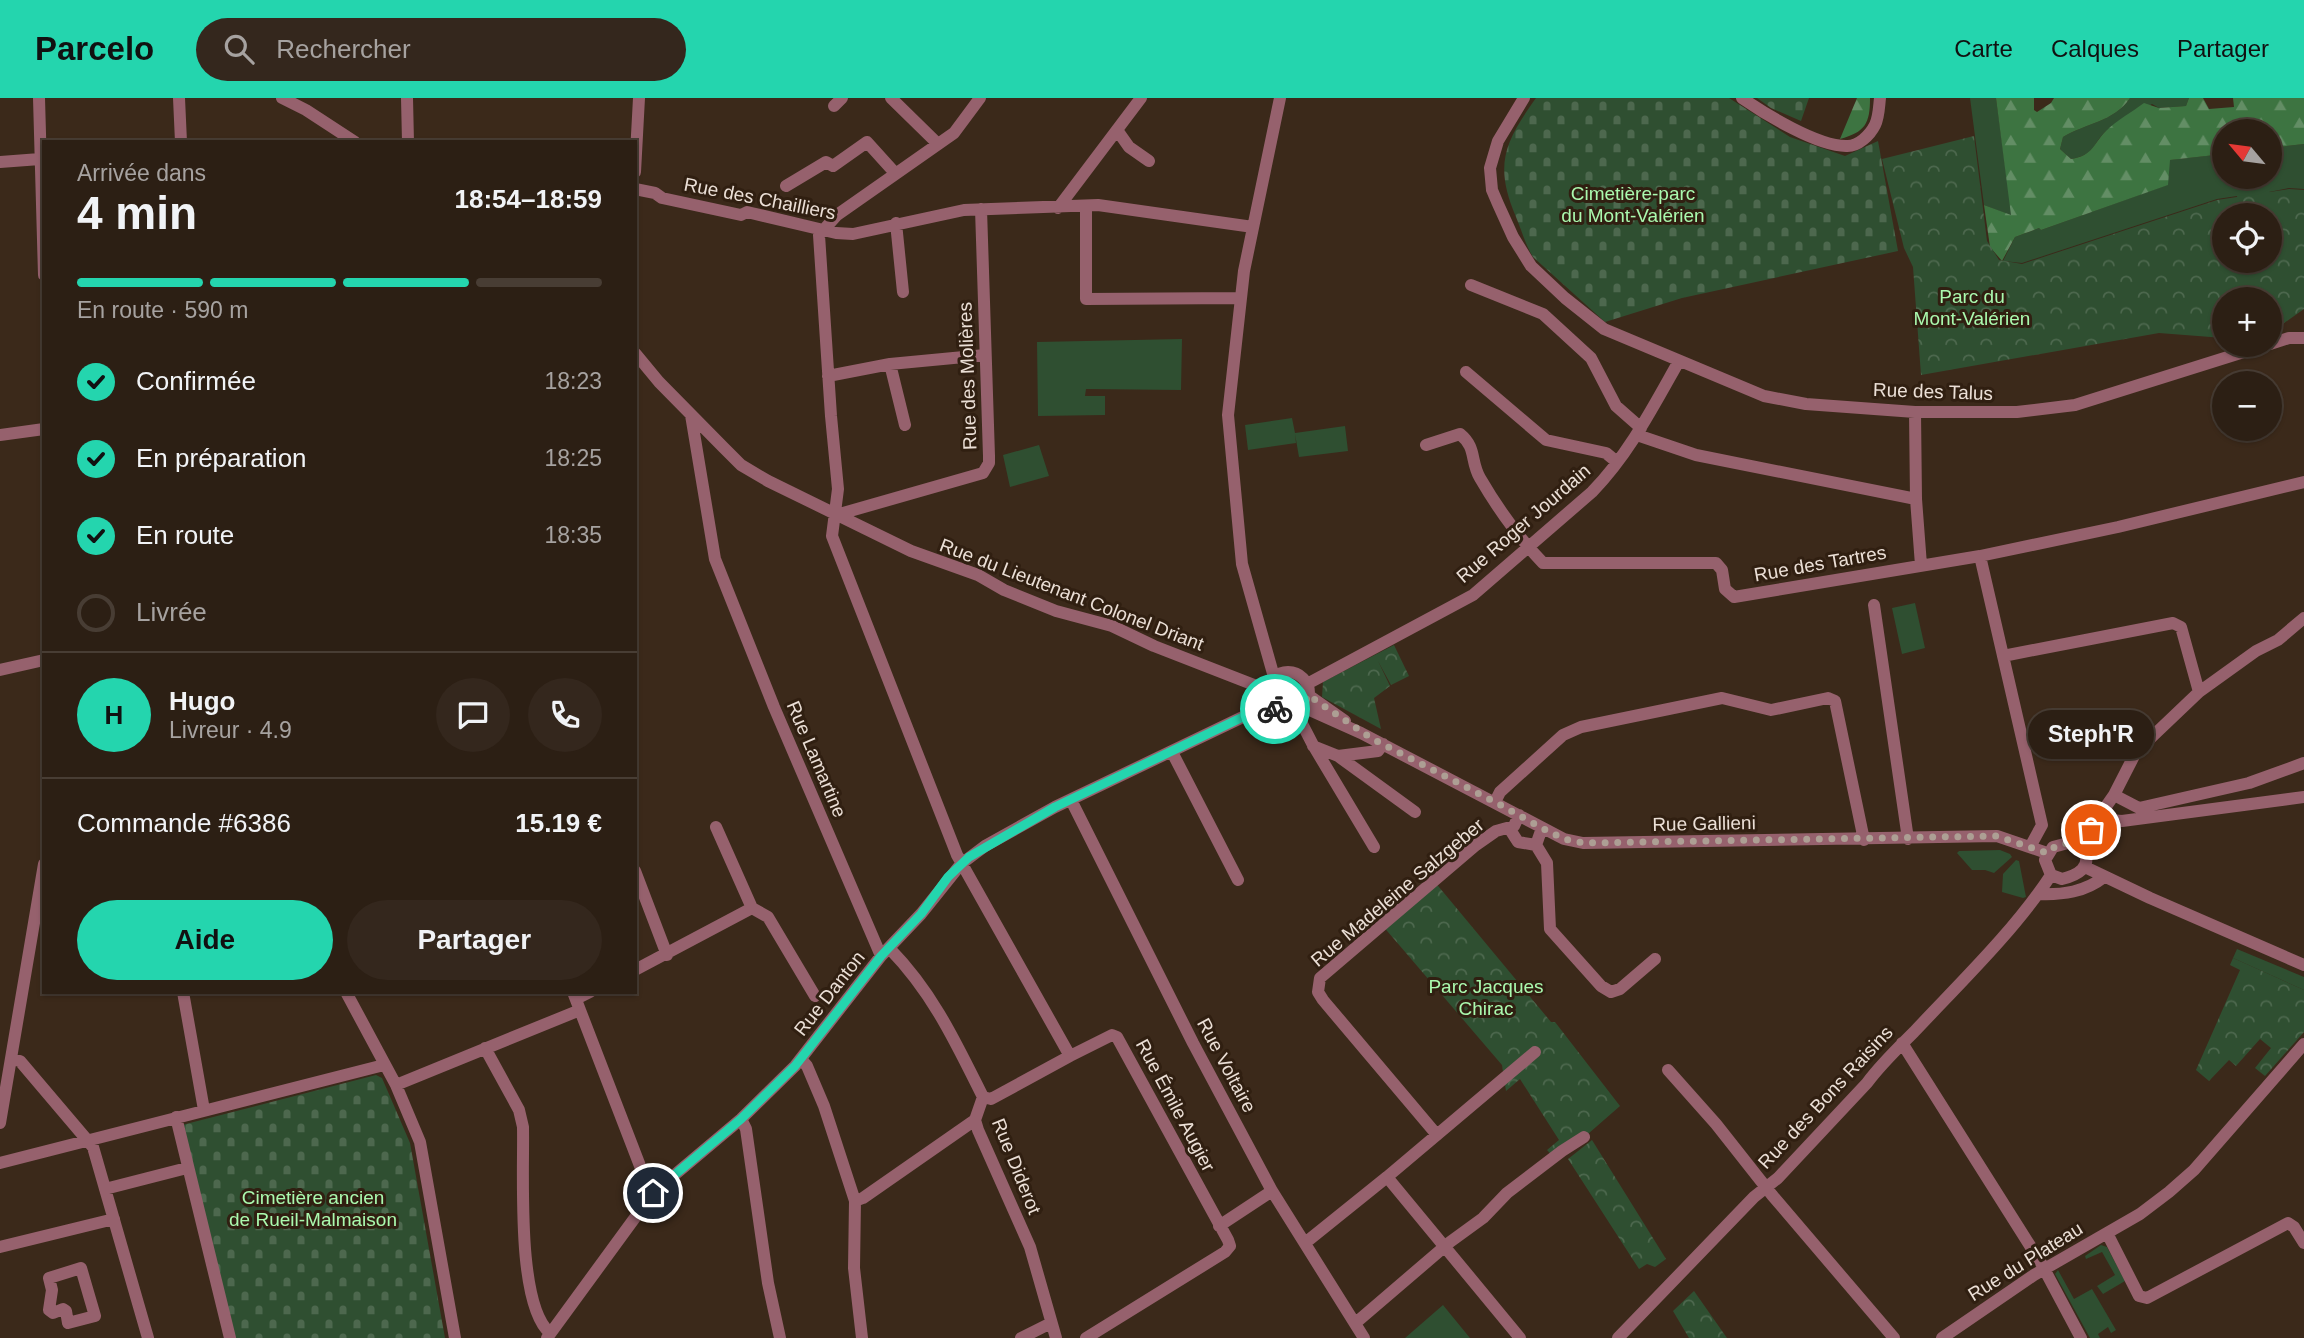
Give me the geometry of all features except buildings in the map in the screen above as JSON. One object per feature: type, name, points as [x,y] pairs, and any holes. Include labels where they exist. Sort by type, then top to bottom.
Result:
[{"type":"street","points":[[39,98],[42,222]]},
{"type":"street","points":[[179,98],[181,140]]},
{"type":"street","points":[[282,98],[352,140]]},
{"type":"street","points":[[407,98],[408,140]]},
{"type":"street","points":[[637,140],[639,98]]},
{"type":"street","points":[[891,98],[937,144]]},
{"type":"street","points":[[980,98],[954,133],[837,215],[822,230],[818,241],[838,489],[833,538],[961,864],[1070,1056],[991,1099],[983,1097]]},
{"type":"street","points":[[1058,208],[1141,98]]},
{"type":"street","points":[[1274,677],[1242,564],[1229,426],[1240,298],[1280,98]]},
{"type":"street","points":[[1742,98],[1791,127],[1838,145],[1852,146],[1861,141],[1877,123],[1880,98]]},
{"type":"street","name":"Rue des Talus","points":[[1519,100],[1498,141],[1490,168],[1492,190],[1506,223],[1531,266],[1604,329],[1764,396],[1805,404],[1914,412],[2017,412],[2075,405],[2227,357]]},
{"type":"street","points":[[1117,130],[1129,147],[1150,161]]},
{"type":"street","points":[[786,186],[826,162],[833,166],[867,142],[895,173]]},
{"type":"street","points":[[0,162],[40,159]]},
{"type":"street","name":"Rue des Chailliers","points":[[637,189],[655,193],[662,198],[741,215],[747,212],[822,230],[853,234],[896,223],[981,209],[1098,205],[1253,227]]},
{"type":"street","points":[[1086,207],[1086,299],[1240,298]]},
{"type":"street","name":"Rue des Molières","points":[[836,515],[983,472],[989,463],[981,209]]},
{"type":"street","points":[[896,223],[903,292]]},
{"type":"street","points":[[1471,285],[1543,314],[1591,358],[1616,406],[1639,432],[1696,455],[1916,499]]},
{"type":"street","name":"Rue des Talus","points":[[2282,340],[2304,338]]},
{"type":"street","name":"Rue du Lieutenant Colonel Driant","points":[[637,355],[710,435],[741,465],[755,474],[911,551],[970,572],[1004,590],[1056,611],[1112,626],[1151,645],[1267,690]]},
{"type":"street","points":[[828,376],[890,364],[985,355]]},
{"type":"street","name":"Rue Roger Jourdain","points":[[1303,699],[1473,594],[1592,492],[1639,432],[1679,361]]},
{"type":"street","points":[[890,364],[905,425]]},
{"type":"street","points":[[1466,372],[1546,440],[1606,453],[1617,462]]},
{"type":"street","points":[[1914,412],[1921,565]]},
{"type":"street","name":"Rue Lamartine","points":[[691,415],[710,539],[722,576],[774,707],[886,952]]},
{"type":"street","points":[[0,435],[42,429]]},
{"type":"street","points":[[1426,445],[1460,434],[1470,442],[1478,475],[1521,541],[1528,547]]},
{"type":"street","points":[[697,448],[703,437],[710,435]]},
{"type":"street","name":"Rue des Tartres","points":[[1528,547],[1543,562],[1716,563],[1722,570],[1725,589],[1734,597],[1980,556],[2118,527],[2304,482]]},
{"type":"street","points":[[1980,556],[2042,825],[2030,848]]},
{"type":"street","points":[[1874,605],[1908,839]]},
{"type":"street","points":[[2080,845],[2114,795],[2136,752],[2199,692],[2256,651],[2278,640],[2304,618]]},
{"type":"street","points":[[2003,656],[2173,623],[2181,628],[2199,692]]},
{"type":"street","points":[[0,670],[42,660]]},
{"type":"street","points":[[1303,699],[1282,712],[1270,704],[1267,690],[1274,677],[1284,672],[1292,672],[1301,677],[1312,745],[1374,847]]},
{"type":"street","points":[[1495,802],[1500,792],[1563,735],[1581,727],[1722,698],[1771,710],[1828,698],[1835,701],[1864,839]]},
{"type":"street","name":"Rue Gallieni","points":[[1303,699],[1361,733],[1542,828],[1564,839],[1583,843],[1997,836],[2047,853]]},
{"type":"street","name":"Rue Danton","points":[[548,1336],[653,1193],[741,1119],[802,1059],[886,952],[961,864],[1020,826],[1270,704]]},
{"type":"street","points":[[1338,756],[1378,751],[1383,744]]},
{"type":"street","points":[[1312,745],[1338,756],[1415,812]]},
{"type":"street","points":[[1172,752],[1238,880]]},
{"type":"street","points":[[2114,795],[2139,808],[2249,783],[2304,763]]},
{"type":"street","points":[[2100,816],[2122,821],[2304,797]]},
{"type":"street","name":"Rue Voltaire","points":[[1071,800],[1193,1042],[1272,1191],[1364,1338]]},
{"type":"street","name":"Rue Madeleine Salzgeber","points":[[1437,1135],[1323,1000],[1318,992],[1320,978],[1476,845],[1496,831],[1514,826],[1519,815]]},
{"type":"street","points":[[716,827],[752,908],[768,917],[815,996]]},
{"type":"street","points":[[1509,828],[1518,842],[1536,845],[1547,863],[1550,929],[1601,986],[1611,992],[1620,989],[1656,959]]},
{"type":"street","points":[[1536,845],[1542,828]]},
{"type":"street","points":[[2061,844],[2080,845],[2087,857],[2085,867],[2071,877],[2051,875],[2045,860],[2047,853],[2061,844]]},
{"type":"street","points":[[2085,867],[2304,965]]},
{"type":"street","points":[[0,1123],[42,875]]},
{"type":"street","points":[[637,875],[667,955]]},
{"type":"street","name":"Rue des Bons Raisins","points":[[1618,1338],[1754,1197],[1763,1183],[1783,1172],[1867,1083],[1875,1070],[2020,918],[2051,875]]},
{"type":"street","points":[[2038,894],[2050,895],[2090,888],[2104,877]]},
{"type":"street","points":[[637,969],[752,908]]},
{"type":"street","name":"Rue Diderot","points":[[886,952],[922,984],[950,1031],[983,1097],[975,1121],[1030,1247],[1056,1338]]},
{"type":"street","points":[[183,994],[204,1110]]},
{"type":"street","points":[[347,994],[396,1085],[421,1142],[455,1338]]},
{"type":"street","points":[[396,1085],[485,1048],[576,1001],[647,1184],[653,1193]]},
{"type":"street","name":"Rue Émile Augier","points":[[1070,1056],[1112,1035],[1117,1037],[1230,1246],[1225,1252],[1086,1338]]},
{"type":"street","points":[[1902,1043],[2044,1269],[2081,1338]]},
{"type":"street","points":[[2107,1233],[2140,1214],[2194,1170],[2304,1044]]},
{"type":"street","points":[[485,1048],[519,1110],[523,1126],[524,1259],[540,1324],[548,1336]]},
{"type":"street","points":[[1305,1243],[1535,1052]]},
{"type":"street","points":[[10,1059],[20,1061],[93,1147],[148,1338]]},
{"type":"street","points":[[802,1059],[824,1106],[855,1201],[854,1268],[862,1338]]},
{"type":"street","points":[[0,1163],[384,1065]]},
{"type":"street","points":[[1668,1070],[1894,1338]]},
{"type":"street","points":[[176,1117],[230,1338]]},
{"type":"street","points":[[741,1119],[746,1129],[768,1283],[780,1338]]},
{"type":"street","points":[[855,1201],[975,1121]]},
{"type":"street","points":[[1359,1320],[1444,1247],[1483,1218],[1507,1193],[1584,1137]]},
{"type":"street","points":[[105,1189],[187,1168]]},
{"type":"street","points":[[1387,1177],[1520,1338]]},
{"type":"street","points":[[1219,1226],[1272,1191]]},
{"type":"street","points":[[0,1247],[114,1219]]},
{"type":"street","name":"Rue du Plateau","points":[[1942,1338],[2044,1269],[2107,1233],[2139,1296],[2147,1298],[2288,1223],[2294,1227],[2304,1243]]},
{"type":"street","points":[[81,1268],[95,1316],[68,1323],[66,1311],[63,1309],[53,1313],[49,1310],[52,1290],[49,1282],[52,1276],[81,1268]]},
{"type":"street","points":[[1021,1338],[1051,1322]]},
{"type":"green space","name":"Cimetière-parc du Mont-Valérien","points":[[1536,98],[1729,98],[1790,137],[1845,156],[1878,141],[1898,251],[1682,298],[1605,322],[1533,257],[1509,199],[1505,183],[1506,155],[1516,128]]},
{"type":"green space","points":[[1757,98],[1809,98],[1801,121],[1771,108]]},
{"type":"green space","points":[[1857,98],[1870,98],[1867,121],[1860,130],[1840,139]]},
{"type":"green space","points":[[1970,98],[1996,98],[2012,216],[1984,205]]},
{"type":"green space","points":[[1996,98],[2034,98],[2034,110],[2037,112],[2054,98],[2130,98],[2108,117],[2063,137],[2060,149],[2071,159],[2092,149],[2110,127],[2144,103],[2159,108],[2186,106],[2189,98],[2203,98],[2209,109],[2234,107],[2233,98],[2304,98],[2304,144],[2282,147],[2282,119],[2212,119],[2212,155],[2170,160],[2168,185],[2015,237],[2002,261],[1990,247],[1984,205],[2011,215]]},
{"type":"green space","points":[[2130,98],[2189,98],[2186,106],[2159,108],[2152,104],[2109,129],[2080,157],[2071,159],[2060,149],[2063,137],[2108,117]]},
{"type":"green space","name":"Parc du Mont-Valérien","points":[[1974,136],[1987,241],[1999,260],[2022,264],[2217,200],[2289,189],[2304,190],[2304,309],[2282,325],[2282,287],[2212,287],[2212,337],[2159,333],[1921,375],[1913,267],[1904,248],[1882,159]]},
{"type":"green space","points":[[2304,144],[2304,189],[2289,188],[2269,192],[2270,200],[2276,198],[2276,203],[2238,203],[2237,196],[2217,199],[2022,263],[2003,261],[2015,237],[2167,185],[2169,160],[2212,155],[2212,189],[2282,189],[2282,147]]},
{"type":"green space","points":[[1182,339],[1181,390],[1086,389],[1085,396],[1105,396],[1105,415],[1038,416],[1037,342]]},
{"type":"green space","points":[[1292,418],[1295,433],[1345,426],[1348,451],[1299,457],[1295,434],[1296,443],[1248,450],[1245,425]]},
{"type":"green space","points":[[1039,445],[1049,476],[1010,487],[1003,455]]},
{"type":"green space","points":[[1915,603],[1925,648],[1902,654],[1892,608]]},
{"type":"green space","points":[[1394,645],[1409,676],[1391,685],[1378,661],[1390,686],[1374,698],[1381,729],[1322,697],[1323,682]]},
{"type":"green space","points":[[2000,850],[2012,857],[1994,873],[1972,870],[1957,853],[1959,851]]},
{"type":"green space","points":[[2016,860],[2019,861],[2026,897],[2023,898],[2002,892],[2003,874]]},
{"type":"green space","name":"Parc Jacques Chirac","points":[[1434,881],[1551,1022],[1555,1022],[1620,1106],[1557,1161],[1547,1150],[1559,1140],[1520,1079],[1506,1091],[1502,1065],[1382,925]]},
{"type":"green space","points":[[2237,949],[2304,977],[2304,990],[2233,958]]},
{"type":"green space","points":[[2233,958],[2304,990],[2304,1032],[2265,1076],[2255,1068],[2271,1048],[2260,1039],[2236,1066],[2229,1060],[2209,1081],[2196,1070],[2240,970],[2230,965]]},
{"type":"green space","name":"Cimetière ancien de Rueil-Malmaison","points":[[376,1075],[382,1078],[410,1143],[445,1338],[235,1338],[182,1125]]},
{"type":"green space","points":[[1592,1140],[1666,1259],[1655,1267],[1647,1264],[1639,1269],[1568,1159]]},
{"type":"green space","points":[[2101,1245],[2107,1247],[2125,1281],[2103,1294],[2097,1286],[2115,1275],[2102,1252],[2086,1259],[2085,1256]]},
{"type":"green space","points":[[2058,1270],[2074,1299],[2092,1289],[2116,1330],[2111,1333],[2108,1327],[2098,1334],[2100,1338],[2090,1338],[2055,1274]]},
{"type":"green space","points":[[1694,1291],[1727,1338],[1689,1338],[1673,1311]]},
{"type":"green space","points":[[1443,1305],[1470,1338],[1405,1338]]},
{"type":"way so far","points":[[1275,709],[1285,713],[1296,712],[1306,703],[1308,695],[1361,733],[1564,839],[1583,843],[1716,843],[1997,836],[2047,853],[2061,844],[2080,845],[2091,830]]},
{"type":"place","name":"Steph'R","points":[[2091,830]]},
{"type":"route","points":[[653,1193],[741,1119],[795,1066],[881,956],[921,914],[948,877],[969,857],[1055,807],[1270,704],[1275,709]]}]
